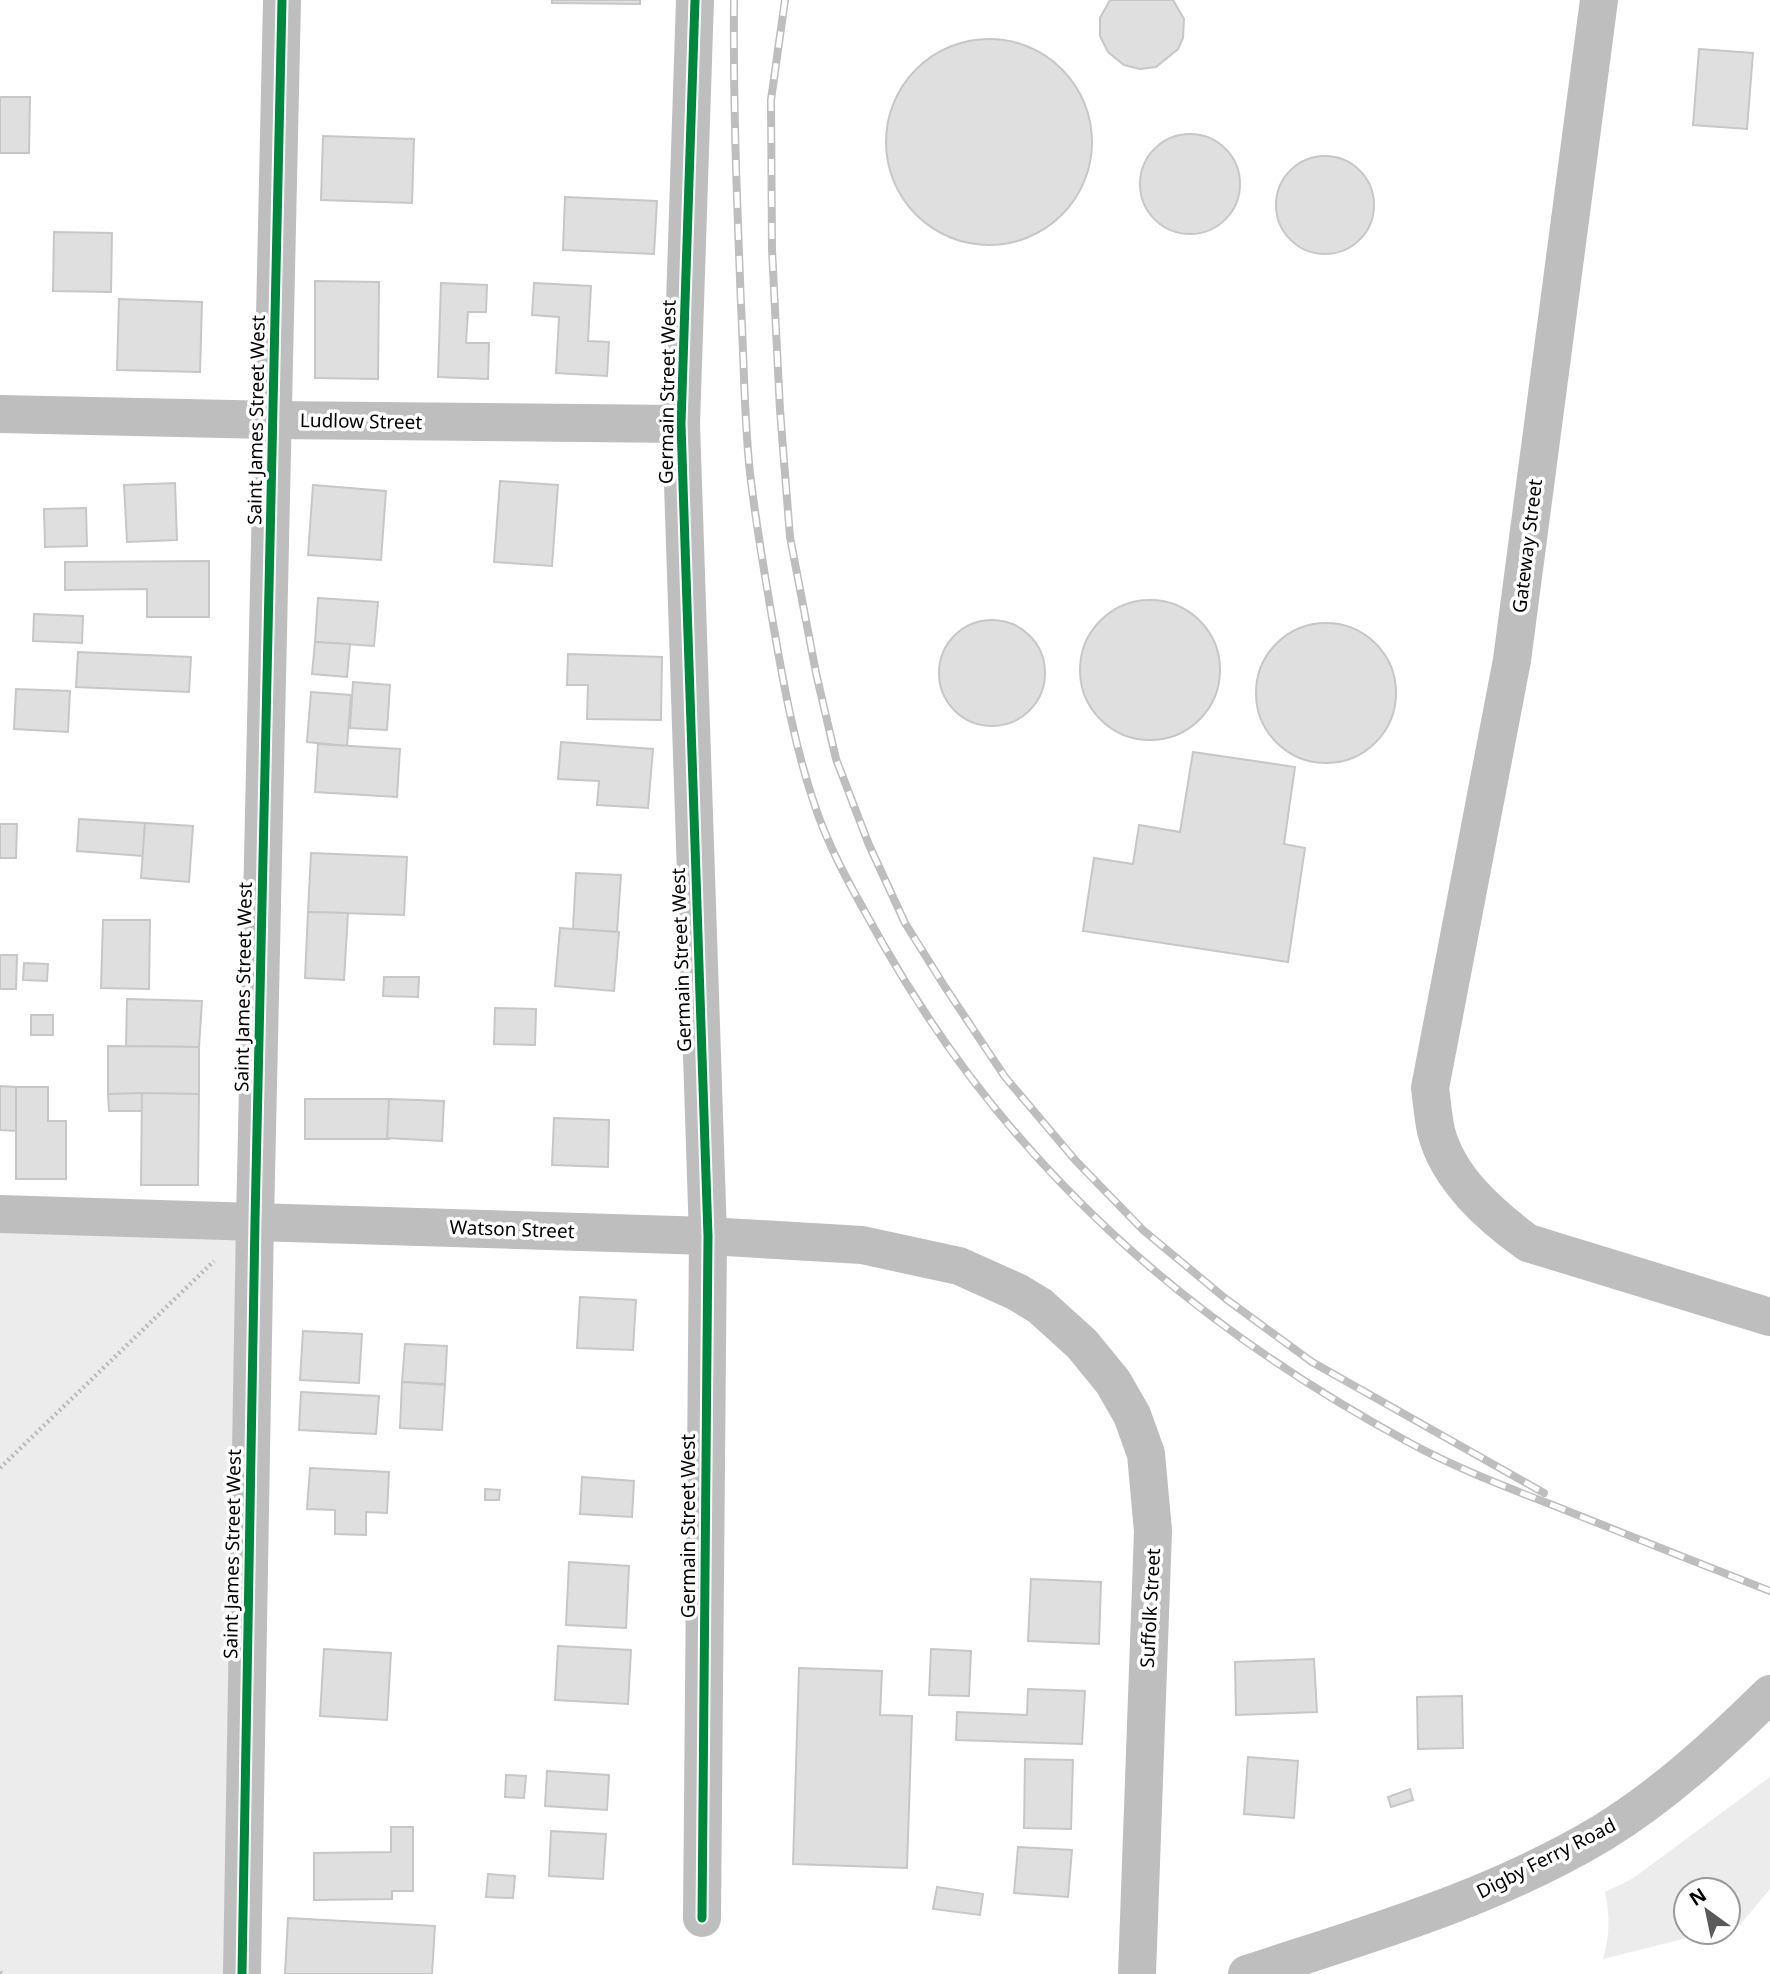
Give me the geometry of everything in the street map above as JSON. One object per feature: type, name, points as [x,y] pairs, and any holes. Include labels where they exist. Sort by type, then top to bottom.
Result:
[{"type":"street","name":"Saint James Street West","points":[[242,1974],[255,1221],[282,0]]},
{"type":"street","name":"Germain Street West","points":[[695,0],[681,424],[708,1236],[702,1918]]},
{"type":"street","name":"Gateway Street","points":[[1599,0],[1512,660],[1430,1088],[1436,1133],[1452,1168],[1476,1199],[1528,1243],[1770,1317]]},
{"type":"street","name":"Ludlow Street","points":[[0,414],[681,424]]},
{"type":"street","name":"Watson Street","points":[[0,1214],[708,1236],[862,1245],[959,1266],[1017,1292]]},
{"type":"street","name":"Suffolk Street","points":[[1017,1292],[1040,1306],[1073,1337],[1113,1382],[1132,1415],[1146,1454],[1153,1531],[1137,1974]]},
{"type":"street","name":"Digby Ferry Road","points":[[1247,1974],[1418,1918],[1502,1885],[1602,1833],[1655,1797],[1770,1694]]},
{"type":"path","points":[[0,1468],[255,1221]]},
{"type":"shaded area","points":[[0,1214],[255,1221],[242,1974],[0,1974]]},
{"type":"shaded area","points":[[1770,1777],[1770,1889],[1742,1923],[1742,1876],[1672,1876],[1672,1942],[1603,1959],[1608,1926],[1605,1892],[1632,1879]]},
{"type":"building","points":[[552,0],[640,0],[640,4],[552,3]]},
{"type":"building","points":[[1110,0],[1173,0],[1184,19],[1183,38],[1178,49],[1156,67],[1140,69],[1124,65],[1108,52],[1100,36],[1100,18]]},
{"type":"building","points":[[989,39],[1029,46],[1062,69],[1085,102],[1092,142],[1085,182],[1062,215],[1029,238],[989,245],[949,238],[916,215],[893,182],[886,142],[893,102],[916,69],[949,46]]},
{"type":"building","points":[[1699,49],[1753,53],[1747,129],[1693,125]]},
{"type":"building","points":[[0,97],[30,97],[29,153],[0,153]]},
{"type":"building","points":[[1190,134],[1218,142],[1232,156],[1240,184],[1232,212],[1218,226],[1190,234],[1162,226],[1148,212],[1140,184],[1148,156],[1162,142]]},
{"type":"building","points":[[323,136],[414,139],[412,203],[321,200]]},
{"type":"building","points":[[1325,156],[1344,160],[1359,171],[1370,186],[1374,205],[1370,224],[1359,239],[1344,250],[1325,254],[1306,250],[1291,239],[1280,224],[1276,205],[1280,186],[1291,171],[1306,160]]},
{"type":"building","points":[[565,197],[657,201],[654,254],[563,250]]},
{"type":"building","points":[[54,232],[112,233],[111,292],[53,291]]},
{"type":"building","points":[[315,281],[379,282],[378,379],[315,378]]},
{"type":"building","points":[[441,283],[487,285],[486,312],[468,312],[466,343],[489,343],[488,379],[438,377]]},
{"type":"building","points":[[534,283],[591,286],[588,341],[609,342],[607,376],[556,373],[559,317],[532,315]]},
{"type":"building","points":[[119,299],[202,302],[200,372],[117,370]]},
{"type":"building","points":[[500,481],[558,485],[552,566],[494,562]]},
{"type":"building","points":[[175,483],[177,540],[127,542],[124,485]]},
{"type":"building","points":[[313,485],[386,491],[381,560],[308,555]]},
{"type":"building","points":[[86,508],[87,546],[45,547],[44,509]]},
{"type":"building","points":[[209,561],[209,617],[147,617],[147,589],[65,590],[65,562]]},
{"type":"building","points":[[318,598],[378,602],[374,646],[315,642]]},
{"type":"building","points":[[1150,600],[1177,606],[1199,621],[1214,643],[1220,670],[1214,697],[1199,719],[1177,734],[1150,740],[1123,734],[1101,719],[1086,697],[1080,670],[1086,643],[1101,621],[1123,606]]},
{"type":"building","points":[[34,614],[83,616],[82,643],[33,641]]},
{"type":"building","points":[[992,620],[1012,624],[1029,636],[1041,653],[1045,673],[1041,693],[1029,710],[1012,722],[992,726],[972,722],[955,710],[943,693],[939,673],[943,653],[955,636],[972,624]]},
{"type":"building","points":[[1326,623],[1353,629],[1375,644],[1390,666],[1396,693],[1390,720],[1375,742],[1353,757],[1326,763],[1299,757],[1277,742],[1262,720],[1256,693],[1262,666],[1277,644],[1299,629]]},
{"type":"building","points":[[315,642],[350,644],[347,677],[312,674]]},
{"type":"building","points":[[78,652],[191,657],[189,692],[76,687]]},
{"type":"building","points":[[568,654],[662,657],[661,720],[587,719],[588,685],[567,685]]},
{"type":"building","points":[[353,682],[390,685],[387,730],[350,728]]},
{"type":"building","points":[[16,689],[70,691],[68,732],[14,729]]},
{"type":"building","points":[[311,692],[351,695],[347,746],[307,742]]},
{"type":"building","points":[[561,742],[653,749],[648,808],[597,805],[599,781],[558,779]]},
{"type":"building","points":[[318,744],[400,749],[397,797],[315,792]]},
{"type":"building","points":[[1193,752],[1295,767],[1284,844],[1305,848],[1288,962],[1083,931],[1094,858],[1133,864],[1139,825],[1180,832]]},
{"type":"building","points":[[79,819],[145,823],[143,856],[77,851]]},
{"type":"building","points":[[145,823],[193,826],[189,882],[141,878]]},
{"type":"building","points":[[0,824],[17,824],[16,858],[0,858]]},
{"type":"building","points":[[311,853],[407,857],[404,915],[308,912]]},
{"type":"building","points":[[576,873],[621,875],[617,932],[573,929]]},
{"type":"building","points":[[308,912],[348,913],[344,980],[305,978]]},
{"type":"building","points":[[103,920],[150,920],[149,989],[101,988]]},
{"type":"building","points":[[560,928],[619,932],[614,991],[555,986]]},
{"type":"building","points":[[0,955],[17,955],[16,989],[0,989]]},
{"type":"building","points":[[24,963],[48,964],[47,981],[23,980]]},
{"type":"building","points":[[384,977],[419,977],[418,997],[383,996]]},
{"type":"building","points":[[127,999],[202,1001],[199,1047],[126,1046]]},
{"type":"building","points":[[495,1008],[536,1009],[535,1045],[494,1044]]},
{"type":"building","points":[[31,1015],[53,1015],[53,1035],[31,1035]]},
{"type":"building","points":[[108,1046],[199,1047],[199,1094],[108,1094]]},
{"type":"building","points":[[0,1086],[16,1087],[16,1131],[0,1130]]},
{"type":"building","points":[[16,1087],[48,1087],[48,1121],[66,1121],[66,1179],[16,1179]]},
{"type":"building","points":[[142,1093],[142,1111],[109,1111],[108,1094]]},
{"type":"building","points":[[142,1093],[199,1094],[198,1185],[141,1185]]},
{"type":"building","points":[[305,1099],[389,1099],[389,1139],[305,1139]]},
{"type":"building","points":[[389,1099],[444,1101],[442,1141],[387,1138]]},
{"type":"building","points":[[554,1118],[609,1120],[608,1167],[552,1165]]},
{"type":"building","points":[[580,1297],[636,1300],[633,1350],[577,1348]]},
{"type":"building","points":[[303,1331],[362,1334],[359,1383],[300,1380]]},
{"type":"building","points":[[405,1344],[447,1346],[445,1384],[402,1382]]},
{"type":"building","points":[[402,1382],[445,1385],[442,1430],[400,1428]]},
{"type":"building","points":[[301,1392],[379,1396],[376,1434],[299,1430]]},
{"type":"building","points":[[310,1468],[389,1472],[387,1513],[366,1512],[366,1535],[335,1534],[335,1510],[307,1509]]},
{"type":"building","points":[[582,1477],[634,1481],[632,1517],[580,1514]]},
{"type":"building","points":[[485,1489],[500,1490],[499,1500],[485,1500]]},
{"type":"building","points":[[569,1562],[629,1566],[626,1628],[566,1625]]},
{"type":"building","points":[[1031,1579],[1101,1582],[1099,1644],[1028,1641]]},
{"type":"building","points":[[558,1646],[631,1650],[628,1704],[555,1700]]},
{"type":"building","points":[[324,1649],[391,1653],[387,1720],[320,1716]]},
{"type":"building","points":[[931,1649],[971,1651],[969,1696],[929,1695]]},
{"type":"building","points":[[1314,1659],[1317,1712],[1236,1715],[1235,1662]]},
{"type":"building","points":[[799,1668],[882,1671],[880,1715],[912,1716],[907,1868],[793,1864]]},
{"type":"building","points":[[1028,1689],[1085,1691],[1082,1744],[956,1740],[957,1712],[1027,1715]]},
{"type":"building","points":[[1462,1696],[1463,1748],[1418,1749],[1417,1697]]},
{"type":"building","points":[[1248,1757],[1298,1761],[1294,1818],[1244,1814]]},
{"type":"building","points":[[1025,1759],[1073,1760],[1071,1829],[1024,1828]]},
{"type":"building","points":[[547,1771],[609,1775],[607,1810],[545,1806]]},
{"type":"building","points":[[506,1775],[526,1776],[524,1798],[505,1797]]},
{"type":"building","points":[[1410,1789],[1413,1800],[1391,1807],[1388,1797]]},
{"type":"building","points":[[391,1827],[413,1827],[413,1891],[392,1891],[392,1899],[314,1900],[314,1853],[391,1852]]},
{"type":"building","points":[[551,1831],[606,1834],[603,1879],[549,1876]]},
{"type":"building","points":[[1018,1847],[1072,1850],[1068,1897],[1014,1893]]},
{"type":"building","points":[[488,1874],[515,1876],[513,1898],[486,1897]]},
{"type":"building","points":[[937,1887],[983,1894],[980,1915],[933,1909]]},
{"type":"building","points":[[288,1918],[435,1926],[432,1974],[285,1974]]},
{"type":"railway","points":[[734,0],[737,191],[748,452],[761,551],[786,695],[807,782],[828,840],[883,944],[933,1024],[987,1099],[1047,1168],[1110,1232],[1179,1291],[1252,1346],[1329,1396],[1445,1461],[1770,1591]]},
{"type":"railway","points":[[785,0],[771,100],[772,249],[790,537],[816,673],[836,759],[869,845],[905,923],[1005,1077],[1076,1161],[1143,1230],[1226,1299],[1312,1362],[1544,1493]]},
{"type":"cycle path","points":[[242,1974],[255,1221],[282,0]]},
{"type":"cycle path","points":[[695,0],[681,424],[708,1236],[702,1918]]}]
